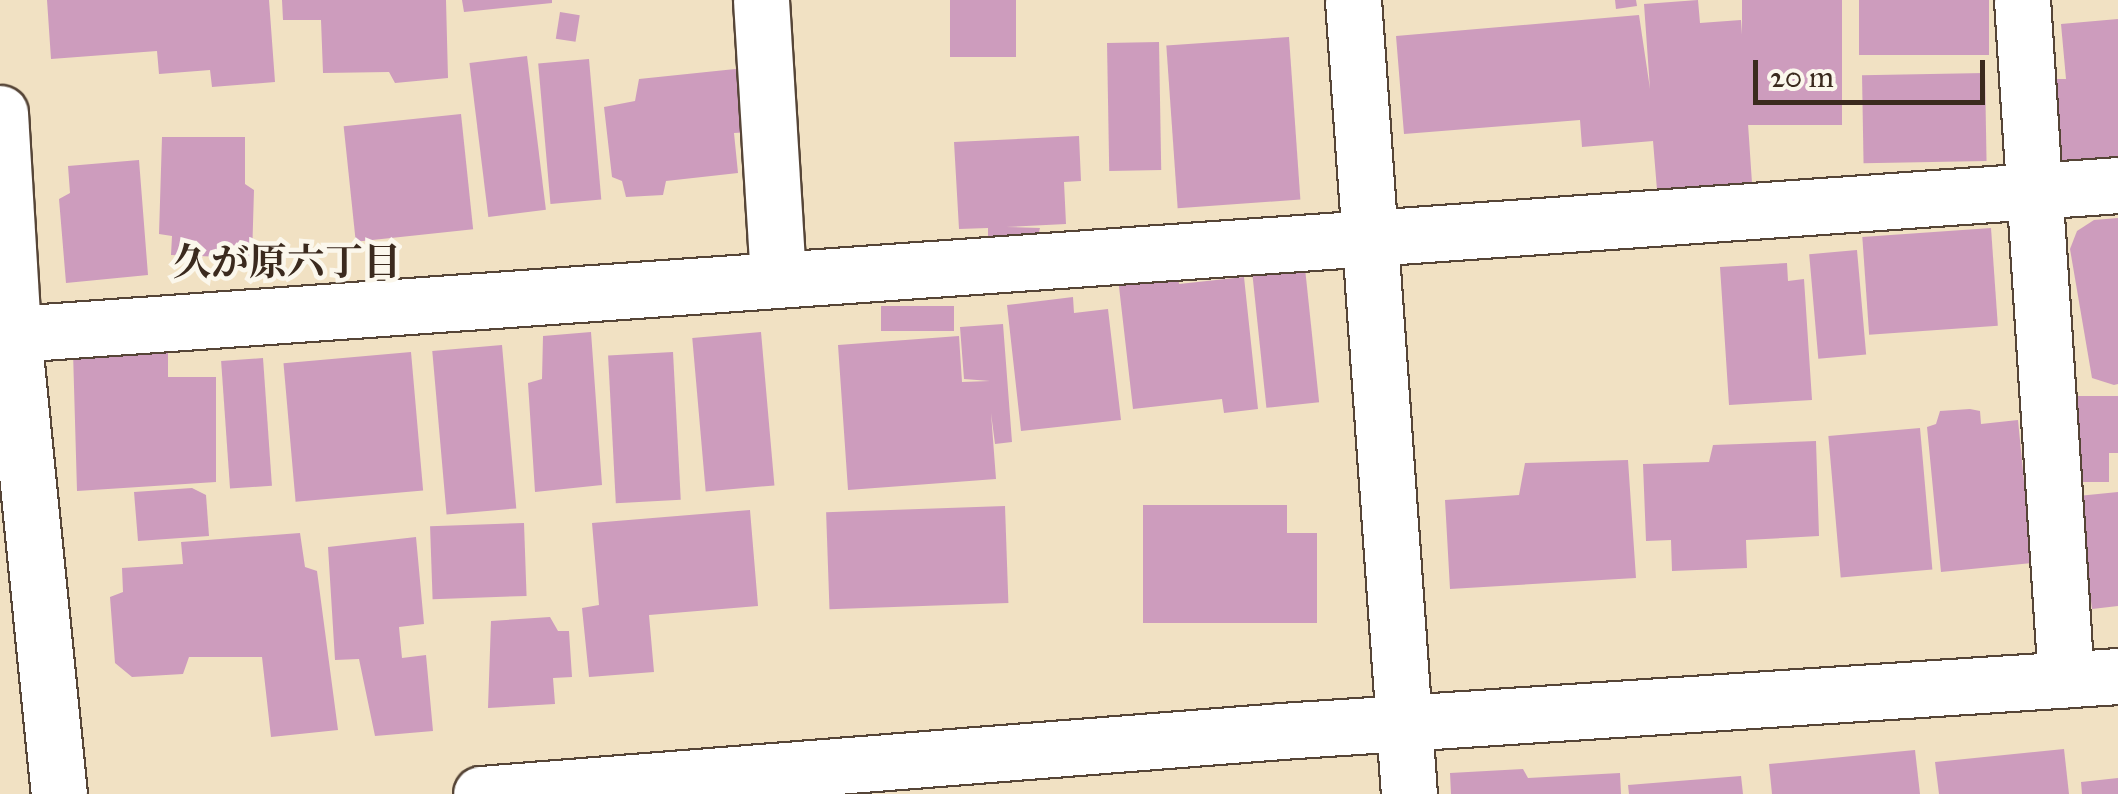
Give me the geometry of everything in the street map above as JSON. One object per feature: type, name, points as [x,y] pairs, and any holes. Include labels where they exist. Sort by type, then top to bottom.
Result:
[{"type":"street","points":[[761,0],[778,279]]},
{"type":"street","points":[[1353,0],[1409,794]]},
{"type":"street","points":[[481,794],[1404,723],[2092,678],[2036,191],[2022,0]]},
{"type":"street","points":[[0,113],[7,335],[58,794]]},
{"type":"street","points":[[7,335],[2118,186]]},
{"type":"building","points":[[47,0],[269,0],[275,82],[212,87],[210,70],[159,74],[157,51],[51,59]]},
{"type":"building","points":[[282,0],[446,0],[448,78],[395,83],[389,72],[323,73],[321,20],[283,20]]},
{"type":"building","points":[[462,0],[552,0],[552,3],[464,12]]},
{"type":"building","points":[[950,0],[1016,0],[1016,57],[950,57]]},
{"type":"building","points":[[1615,0],[1636,0],[1637,6],[1616,9]]},
{"type":"building","points":[[1698,0],[1700,23],[1741,20],[1752,183],[1657,190],[1653,141],[1582,147],[1580,120],[1404,134],[1396,36],[1639,15],[1650,89],[1644,4]]},
{"type":"building","points":[[1742,0],[1842,0],[1842,125],[1742,125]]},
{"type":"building","points":[[1859,0],[1989,0],[1989,55],[1859,55]]},
{"type":"building","points":[[560,12],[580,15],[576,42],[556,39]]},
{"type":"building","points":[[2118,19],[2118,156],[2060,161],[2054,79],[2066,79],[2061,24]]},
{"type":"building","points":[[1289,37],[1300,200],[1178,208],[1166,46]]},
{"type":"building","points":[[1159,42],[1161,170],[1109,171],[1107,43]]},
{"type":"building","points":[[527,56],[546,210],[488,217],[469,63]]},
{"type":"building","points":[[589,59],[601,199],[550,204],[538,63]]},
{"type":"building","points":[[745,68],[751,132],[734,133],[738,173],[666,181],[663,195],[626,197],[622,181],[612,177],[604,107],[635,101],[639,79]]},
{"type":"building","points":[[1985,73],[1987,161],[1864,163],[1862,75]]},
{"type":"building","points":[[461,114],[473,229],[356,242],[344,126]]},
{"type":"building","points":[[1079,136],[1081,181],[1064,182],[1066,224],[1006,227],[1040,228],[1037,240],[988,242],[988,228],[959,229],[954,142]]},
{"type":"building","points":[[162,137],[245,137],[245,184],[254,190],[252,258],[171,255],[172,236],[159,234]]},
{"type":"building","points":[[139,160],[148,275],[66,283],[59,199],[70,193],[68,166]]},
{"type":"building","points":[[2118,218],[2118,384],[2114,385],[2092,378],[2070,249],[2077,231],[2094,220]]},
{"type":"building","points":[[1991,228],[1998,326],[1869,335],[1862,237]]},
{"type":"building","points":[[1857,250],[1866,355],[1818,359],[1809,254]]},
{"type":"building","points":[[1787,263],[1788,281],[1804,279],[1812,400],[1729,405],[1720,267]]},
{"type":"building","points":[[1305,268],[1319,402],[1266,408],[1252,274]]},
{"type":"building","points":[[1178,272],[1179,284],[1244,277],[1258,409],[1224,413],[1222,399],[1133,409],[1118,278]]},
{"type":"building","points":[[1073,297],[1074,313],[1108,309],[1121,420],[1021,431],[1007,305]]},
{"type":"building","points":[[881,306],[954,306],[954,331],[881,331]]},
{"type":"building","points":[[1003,324],[1012,442],[995,444],[991,413],[996,479],[848,490],[838,345],[959,336],[962,382],[990,381],[964,379],[960,327]]},
{"type":"building","points":[[591,332],[602,485],[535,492],[528,383],[542,379],[543,336]]},
{"type":"building","points":[[761,332],[774,485],[706,491],[692,338]]},
{"type":"building","points":[[502,345],[516,508],[447,514],[432,351]]},
{"type":"building","points":[[73,352],[168,352],[168,377],[216,377],[216,482],[77,491]]},
{"type":"building","points":[[411,352],[423,490],[296,502],[283,363]]},
{"type":"building","points":[[673,352],[681,500],[616,503],[608,355]]},
{"type":"building","points":[[263,358],[272,486],[230,489],[221,361]]},
{"type":"building","points":[[2073,396],[2118,396],[2118,453],[2109,453],[2109,482],[2073,482]]},
{"type":"building","points":[[1940,411],[1980,411],[1981,424],[2018,420],[2032,563],[1941,572],[1927,427],[1936,424]]},
{"type":"building","points":[[1920,428],[1932,569],[1841,577],[1828,436]]},
{"type":"building","points":[[1816,441],[1819,536],[1746,540],[1747,568],[1672,571],[1671,540],[1646,541],[1643,464],[1709,462],[1713,445]]},
{"type":"building","points":[[1628,460],[1636,578],[1450,589],[1445,500],[1519,495],[1525,463]]},
{"type":"building","points":[[192,488],[206,495],[209,536],[138,541],[134,492]]},
{"type":"building","points":[[2118,492],[2118,606],[2092,609],[2078,496]]},
{"type":"building","points":[[1143,505],[1287,505],[1287,533],[1317,533],[1317,623],[1143,623]]},
{"type":"building","points":[[1005,506],[1008,603],[829,609],[826,512]]},
{"type":"building","points":[[750,510],[758,606],[649,615],[654,672],[589,677],[582,608],[599,605],[592,523]]},
{"type":"building","points":[[524,523],[527,596],[433,599],[430,526]]},
{"type":"building","points":[[300,533],[305,567],[317,571],[338,730],[271,737],[262,657],[189,657],[183,674],[132,677],[115,663],[110,597],[123,592],[122,568],[183,564],[181,542]]},
{"type":"building","points":[[416,537],[424,624],[399,627],[402,658],[426,655],[433,731],[375,736],[359,659],[335,660],[328,547]]},
{"type":"building","points":[[550,617],[558,631],[569,631],[572,677],[553,678],[555,704],[488,708],[491,621]]},
{"type":"building","points":[[2064,749],[2069,794],[1939,794],[1935,762]]},
{"type":"building","points":[[1915,750],[1920,794],[1772,794],[1769,764]]},
{"type":"building","points":[[1523,769],[1528,778],[1620,773],[1621,794],[1451,794],[1450,773]]},
{"type":"building","points":[[1741,776],[1743,794],[1629,794],[1628,785]]},
{"type":"building","points":[[2118,778],[2118,794],[2082,794],[2081,782]]},
{"type":"district","name":"久が原六丁目","points":[[287,263]]}]
